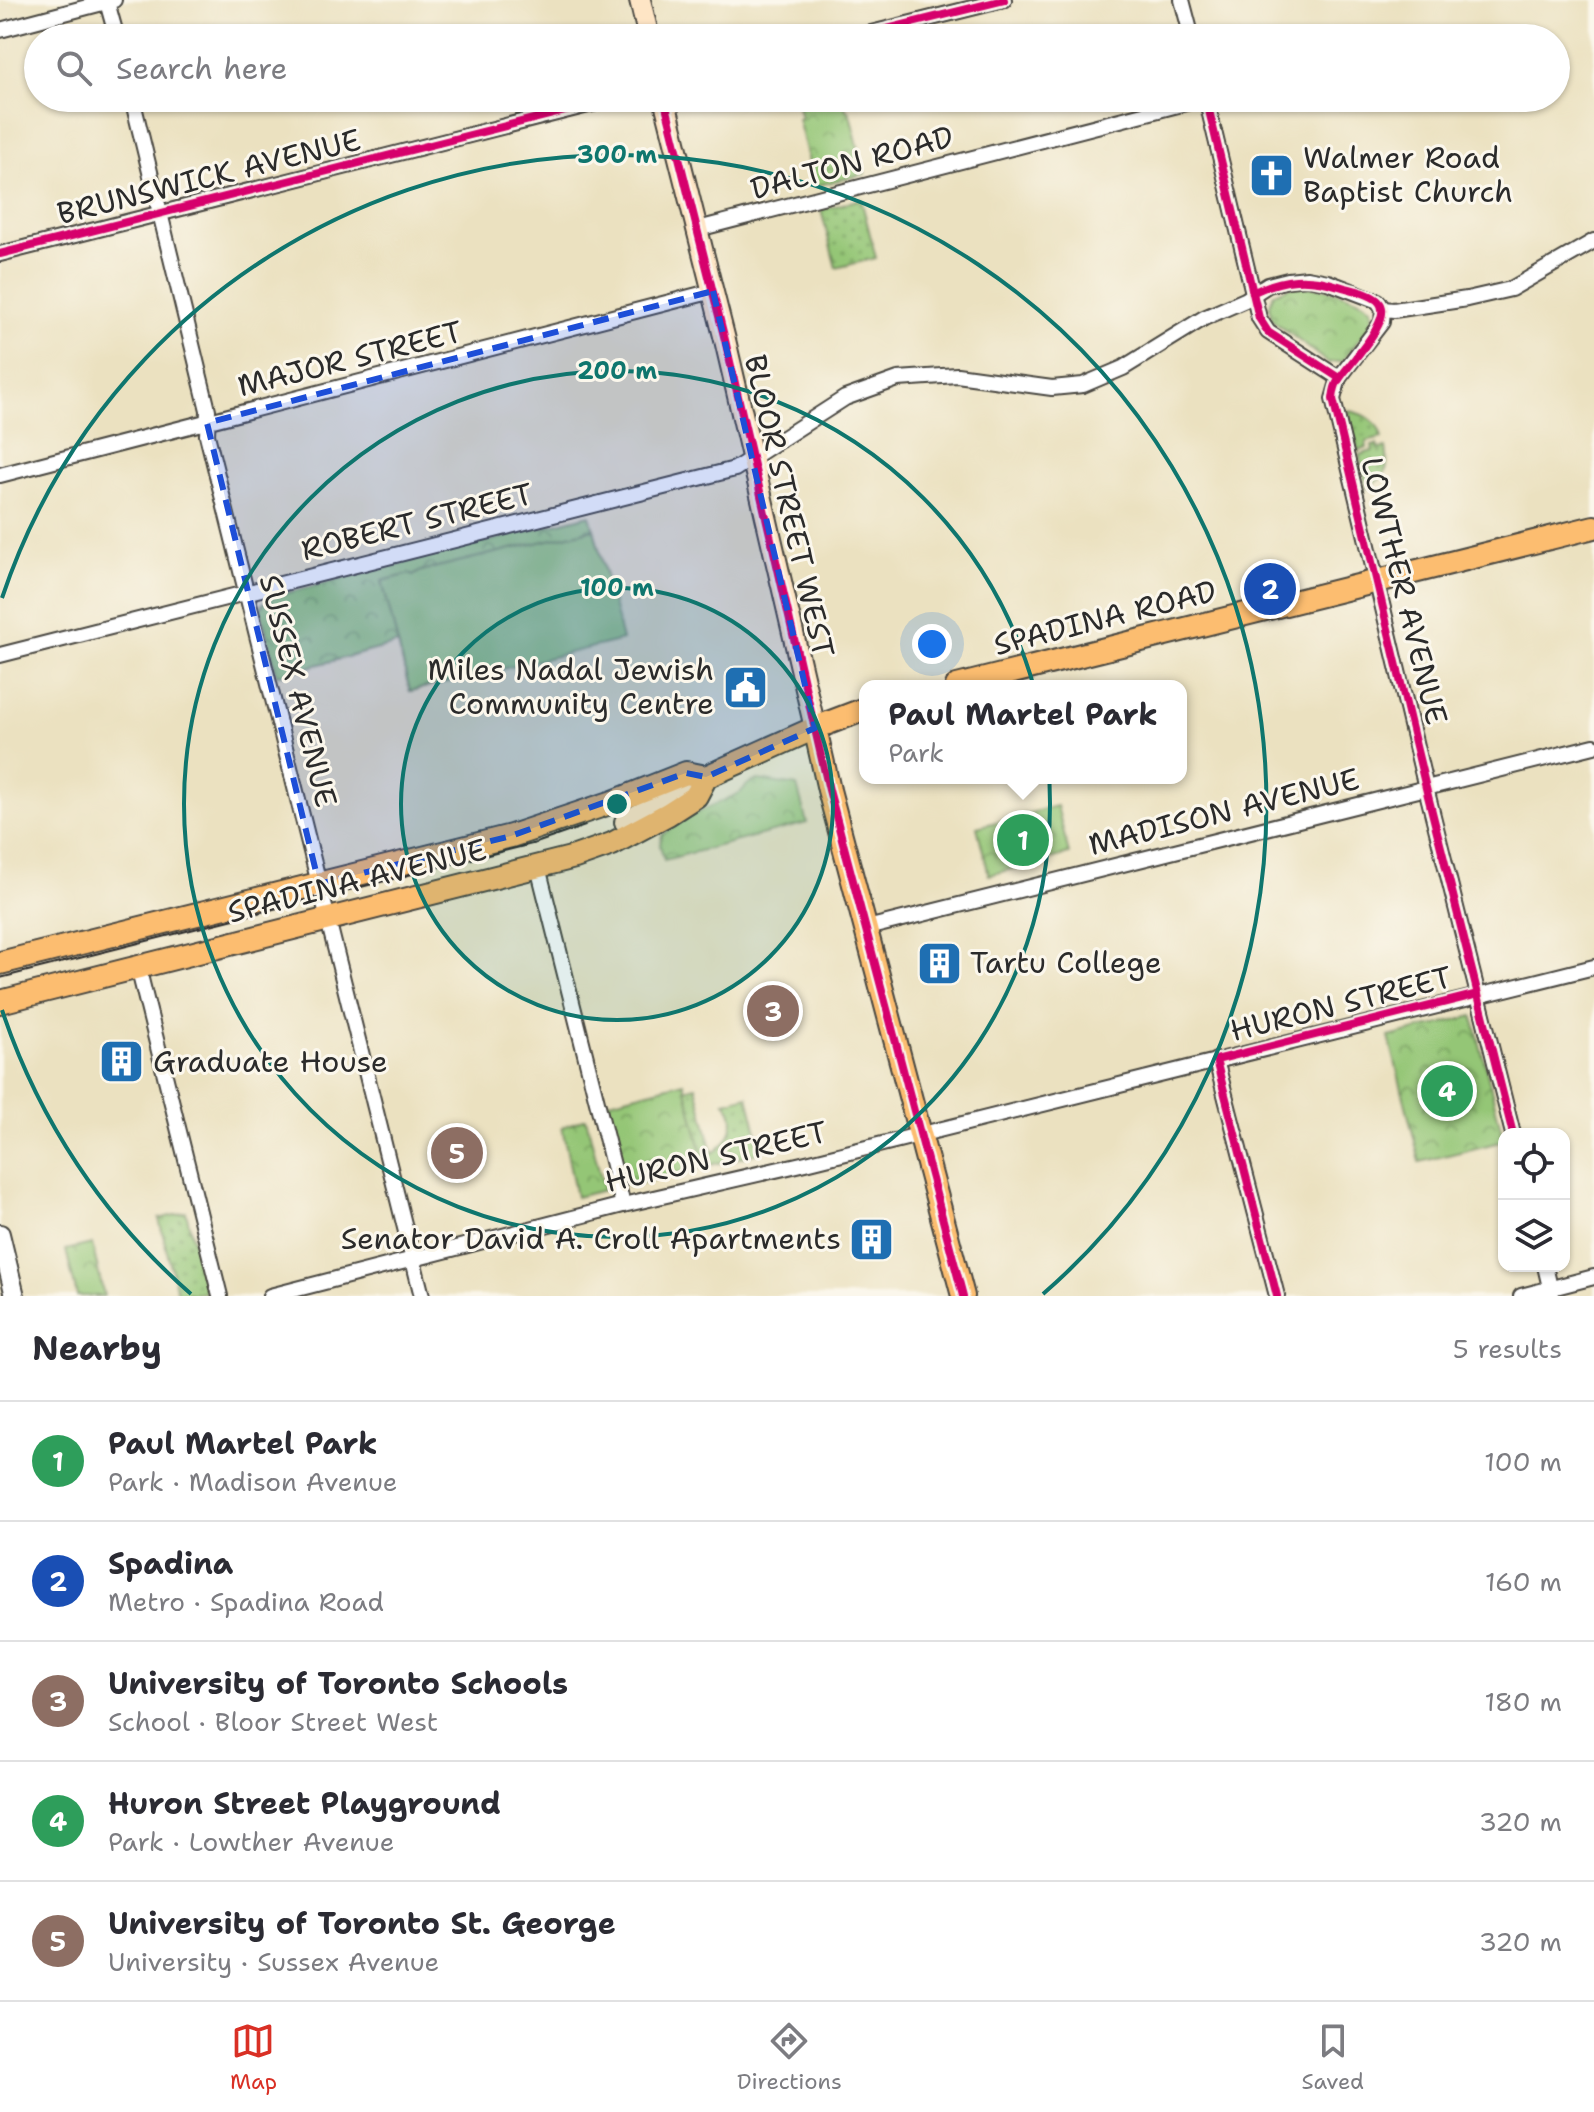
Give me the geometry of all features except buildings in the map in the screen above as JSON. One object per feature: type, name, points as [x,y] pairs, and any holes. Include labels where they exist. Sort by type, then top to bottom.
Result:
[{"type":"main road","points":[[640,0],[646,24]]},
{"type":"main road","name":"BLOOR STREET WEST","points":[[668,112],[713,291],[815,728],[963,1296]]},
{"type":"main road","name":"SPADINA ROAD","points":[[981,680],[1594,527]]},
{"type":"main road","points":[[815,728],[859,711]]},
{"type":"main road","name":"SPADINA AVENUE","points":[[0,963],[511,836],[613,802],[686,773],[706,777],[815,728]]},
{"type":"main road","name":"SPADINA AVENUE","points":[[0,1002],[575,857],[696,796],[706,777]]},
{"type":"main road","points":[[613,802],[628,828]]},
{"type":"street","points":[[907,24],[1004,0]]},
{"type":"street","points":[[1182,0],[1188,24]]},
{"type":"street","points":[[0,30],[110,1],[114,24]]},
{"type":"street","name":"SUSSEX AVENUE","points":[[135,112],[208,410],[207,435],[422,1296]]},
{"type":"street","name":"BRUNSWICK AVENUE","points":[[0,254],[561,112]]},
{"type":"street","name":"DALTON ROAD","points":[[698,229],[1152,112]]},
{"type":"street","points":[[1209,112],[1259,318],[1268,332],[1339,378],[1382,322],[1383,309],[1467,299],[1511,289],[1594,241]]},
{"type":"street","name":"ROBERT STREET","points":[[0,655],[735,469],[845,398],[898,379],[957,375],[1052,388],[1083,385],[1123,368],[1204,318],[1245,300],[1268,285],[1307,278],[1367,295],[1378,301],[1383,309]]},
{"type":"street","name":"MAJOR STREET","points":[[0,475],[713,291]]},
{"type":"street","name":"LOWTHER AVENUE","points":[[1339,378],[1333,399],[1512,1128]]},
{"type":"street","name":"MADISON AVENUE","points":[[867,928],[1594,746]]},
{"type":"street","points":[[538,867],[623,1205]]},
{"type":"street","points":[[138,967],[220,1296]]},
{"type":"street","name":"HURON STREET","points":[[270,1296],[623,1205],[1594,967]]},
{"type":"street","points":[[1216,1060],[1277,1296]]},
{"type":"street","points":[[0,1234],[15,1296]]},
{"type":"street","points":[[1546,1272],[1551,1292]]},
{"type":"street","points":[[1521,1296],[1551,1292],[1594,1277]]},
{"type":"highlighted area","points":[[713,291],[815,728],[706,777],[686,773],[511,836],[319,884],[207,423]]},
{"type":"green space","points":[[800,112],[850,112],[865,174],[815,186],[798,119],[801,118]]},
{"type":"green space","points":[[861,199],[876,258],[836,268],[821,210]]},
{"type":"green space","points":[[1295,285],[1348,295],[1372,309],[1373,322],[1342,361],[1328,363],[1272,320],[1269,306],[1274,293]]},
{"type":"green space","points":[[1348,410],[1374,422],[1382,438],[1366,442],[1367,448],[1358,451]]},
{"type":"green space","points":[[1377,445],[1378,449],[1386,448],[1387,467],[1379,480],[1367,489],[1359,455],[1373,451],[1372,446]]},
{"type":"green space","points":[[590,515],[622,640],[410,691],[398,644],[277,675],[261,611],[262,604],[271,597]]},
{"type":"green space","points":[[594,529],[622,640],[410,691],[382,581],[410,574],[413,576],[421,571]]},
{"type":"green space","points":[[758,780],[797,786],[807,823],[664,860],[660,845],[662,835],[683,819],[740,793],[748,784]]},
{"type":"green space","points":[[1057,806],[1069,854],[989,875],[977,827]]},
{"type":"green space","points":[[1473,1016],[1501,1128],[1498,1128],[1498,1142],[1420,1162],[1389,1037]]},
{"type":"green space","points":[[684,1082],[705,1166],[628,1186],[606,1102]]},
{"type":"green space","points":[[696,1086],[713,1153],[724,1143],[733,1122],[730,1108],[725,1102],[748,1096],[762,1152],[628,1186],[608,1108]]},
{"type":"green space","points":[[586,1118],[604,1190],[576,1197],[562,1127]]},
{"type":"green space","points":[[186,1212],[206,1292],[178,1296],[159,1219]]},
{"type":"green space","points":[[92,1244],[104,1296],[77,1296],[66,1250]]},
{"type":"tram line","points":[[0,978],[536,843],[585,826]]},
{"type":"cycle path","points":[[907,24],[1004,0]]},
{"type":"cycle path","points":[[0,254],[561,112]]},
{"type":"cycle path","points":[[668,112],[725,340],[829,790],[963,1296]]},
{"type":"cycle path","points":[[1209,112],[1259,318],[1268,332],[1339,378]]},
{"type":"cycle path","points":[[1254,292],[1285,281],[1317,281],[1371,296],[1379,302],[1382,310],[1381,319],[1368,342],[1337,383],[1333,399],[1511,1128]]},
{"type":"cycle path","points":[[1277,1296],[1216,1060],[1478,994]]},
{"type":"place","name":"Walmer Road Baptist Church","points":[[1272,175]]},
{"type":"place","name":"Spadina","points":[[1270,589]]},
{"type":"place","name":"Miles Nadal Jewish Community Centre","points":[[745,687]]},
{"type":"place","name":"Paul Martel Park","points":[[1023,840]]},
{"type":"place","name":"Tartu College","points":[[939,963]]},
{"type":"place","name":"University of Toronto Schools","points":[[773,1011]]},
{"type":"place","name":"Graduate House","points":[[122,1062]]},
{"type":"place","name":"Huron Street Playground","points":[[1447,1091]]},
{"type":"place","name":"University of Toronto St. George","points":[[457,1153]]},
{"type":"place","name":"Senator David A. Croll Apartments","points":[[872,1239]]}]
